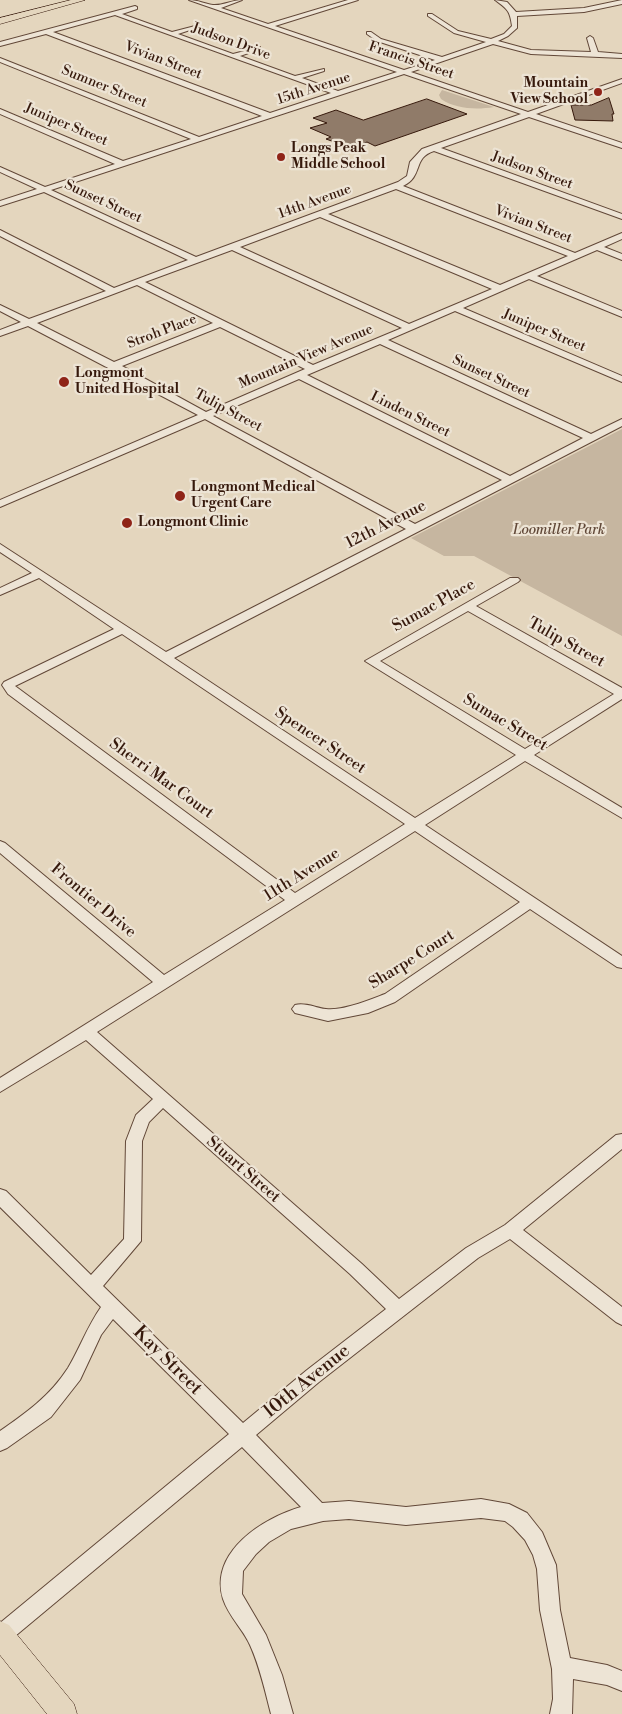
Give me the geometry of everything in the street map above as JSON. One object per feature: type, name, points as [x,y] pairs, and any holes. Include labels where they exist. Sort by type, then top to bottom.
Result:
[{"type":"main road","points":[[0,21],[81,0]]},
{"type":"main road","points":[[1,1635],[64,1714]]},
{"type":"street","name":"Francis Street","points":[[192,0],[622,146]]},
{"type":"street","points":[[214,8],[239,0],[247,0]]},
{"type":"street","points":[[268,26],[355,0]]},
{"type":"street","points":[[498,0],[505,4],[514,14],[604,8],[622,2]]},
{"type":"street","points":[[587,0],[604,8]]},
{"type":"street","points":[[0,44],[135,8]]},
{"type":"street","name":"Judson Drive","points":[[114,13],[339,94]]},
{"type":"street","name":"15th Avenue","points":[[0,204],[443,60],[506,35],[515,27],[514,14]]},
{"type":"street","points":[[430,15],[456,32],[531,52],[622,56]]},
{"type":"street","points":[[171,34],[197,26]]},
{"type":"street","name":"Vivian Street","points":[[46,32],[270,116]]},
{"type":"street","points":[[369,34],[379,40],[443,60]]},
{"type":"street","points":[[590,38],[595,54]]},
{"type":"street","points":[[232,56],[258,48]]},
{"type":"street","name":"Sumner Street","points":[[0,60],[198,140]]},
{"type":"street","points":[[296,78],[322,70]]},
{"type":"street","name":"14th Avenue","points":[[0,333],[396,186],[412,177],[415,172],[414,162],[418,156],[434,148],[622,81]]},
{"type":"street","name":"Juniper Street","points":[[0,111],[122,164]]},
{"type":"street","name":"Judson Street","points":[[434,148],[622,217]]},
{"type":"street","name":"Sunset Street","points":[[0,169],[194,260]]},
{"type":"street","name":"Vivian Street","points":[[396,186],[575,256]]},
{"type":"street","points":[[320,214],[500,288]]},
{"type":"street","points":[[0,233],[113,291]]},
{"type":"street","name":"Mountain View Avenue","points":[[0,504],[622,236]]},
{"type":"street","points":[[233,246],[410,328]]},
{"type":"street","points":[[596,247],[622,257]]},
{"type":"street","points":[[529,276],[622,314]]},
{"type":"street","points":[[137,282],[313,369]]},
{"type":"street","name":"Tulip Street","points":[[0,308],[27,323],[77,346],[415,529]]},
{"type":"street","name":"Juniper Street","points":[[456,308],[622,379]]},
{"type":"street","name":"Stroh Place","points":[[114,366],[221,324]]},
{"type":"street","name":"Sunset Street","points":[[380,340],[592,438]]},
{"type":"street","name":"Linden Street","points":[[298,376],[510,480]]},
{"type":"street","name":"12th Avenue","points":[[166,656],[622,422]]},
{"type":"street","name":"Spencer Street","points":[[0,547],[166,656],[622,963]]},
{"type":"street","points":[[0,592],[40,574]]},
{"type":"street","name":"Sumac Place","points":[[371,660],[514,580]]},
{"type":"street","name":"Tulip Street","points":[[468,606],[622,693]]},
{"type":"street","name":"Sherri Mar Court","points":[[123,629],[8,685],[12,692],[295,900]]},
{"type":"street","name":"Sumac Street","points":[[371,660],[622,814]]},
{"type":"street","name":"11th Avenue","points":[[0,1086],[622,693]]},
{"type":"street","name":"Frontier Drive","points":[[0,846],[164,983]]},
{"type":"street","name":"Sharpe Court","points":[[300,1009],[328,1015],[368,1007],[390,998],[530,902]]},
{"type":"street","name":"Stuart Street","points":[[87,1032],[162,1100],[356,1268],[398,1308]]},
{"type":"street","points":[[92,1286],[132,1241],[134,1141],[142,1119],[162,1100]]},
{"type":"street","name":"10th Avenue","points":[[1,1635],[398,1308],[472,1253],[512,1230],[622,1140]]},
{"type":"street","name":"Kay Street","points":[[0,1196],[243,1435],[318,1512]]},
{"type":"street","points":[[512,1230],[622,1317]]},
{"type":"street","points":[[0,1442],[44,1411],[50,1404],[74,1374],[95,1330],[112,1306]]},
{"type":"street","points":[[282,1714],[262,1650],[255,1634],[240,1615],[232,1595],[232,1573],[241,1556],[261,1536],[285,1522],[318,1512],[349,1510],[403,1516],[482,1509],[496,1510],[520,1520],[536,1539],[546,1563],[548,1596],[562,1667],[564,1704],[561,1714]]},
{"type":"street","points":[[562,1667],[607,1675],[622,1681]]},
{"type":"green space","points":[[442,90],[494,107],[473,108],[453,105],[441,99],[439,95]]},
{"type":"green space","name":"Loomiller Park","points":[[622,429],[622,636],[474,556],[444,556],[411,538]]},
{"type":"building","name":"Mountain View School","points":[[609,98],[614,114],[612,114],[613,121],[575,120],[571,105],[591,105]]},
{"type":"building","name":"Longs Peak Middle School","points":[[427,99],[467,114],[375,146],[367,142],[351,148],[326,139],[331,137],[310,128],[327,123],[313,118],[336,110],[363,120]]},
{"type":"place","name":"Mountain View School","points":[[598,92]]},
{"type":"place","name":"Longs Peak Middle School","points":[[281,157]]},
{"type":"place","name":"Longmont United Hospital","points":[[64,382]]},
{"type":"place","name":"Longmont Medical Urgent Care","points":[[180,496]]},
{"type":"place","name":"Longmont Clinic","points":[[127,523]]}]
